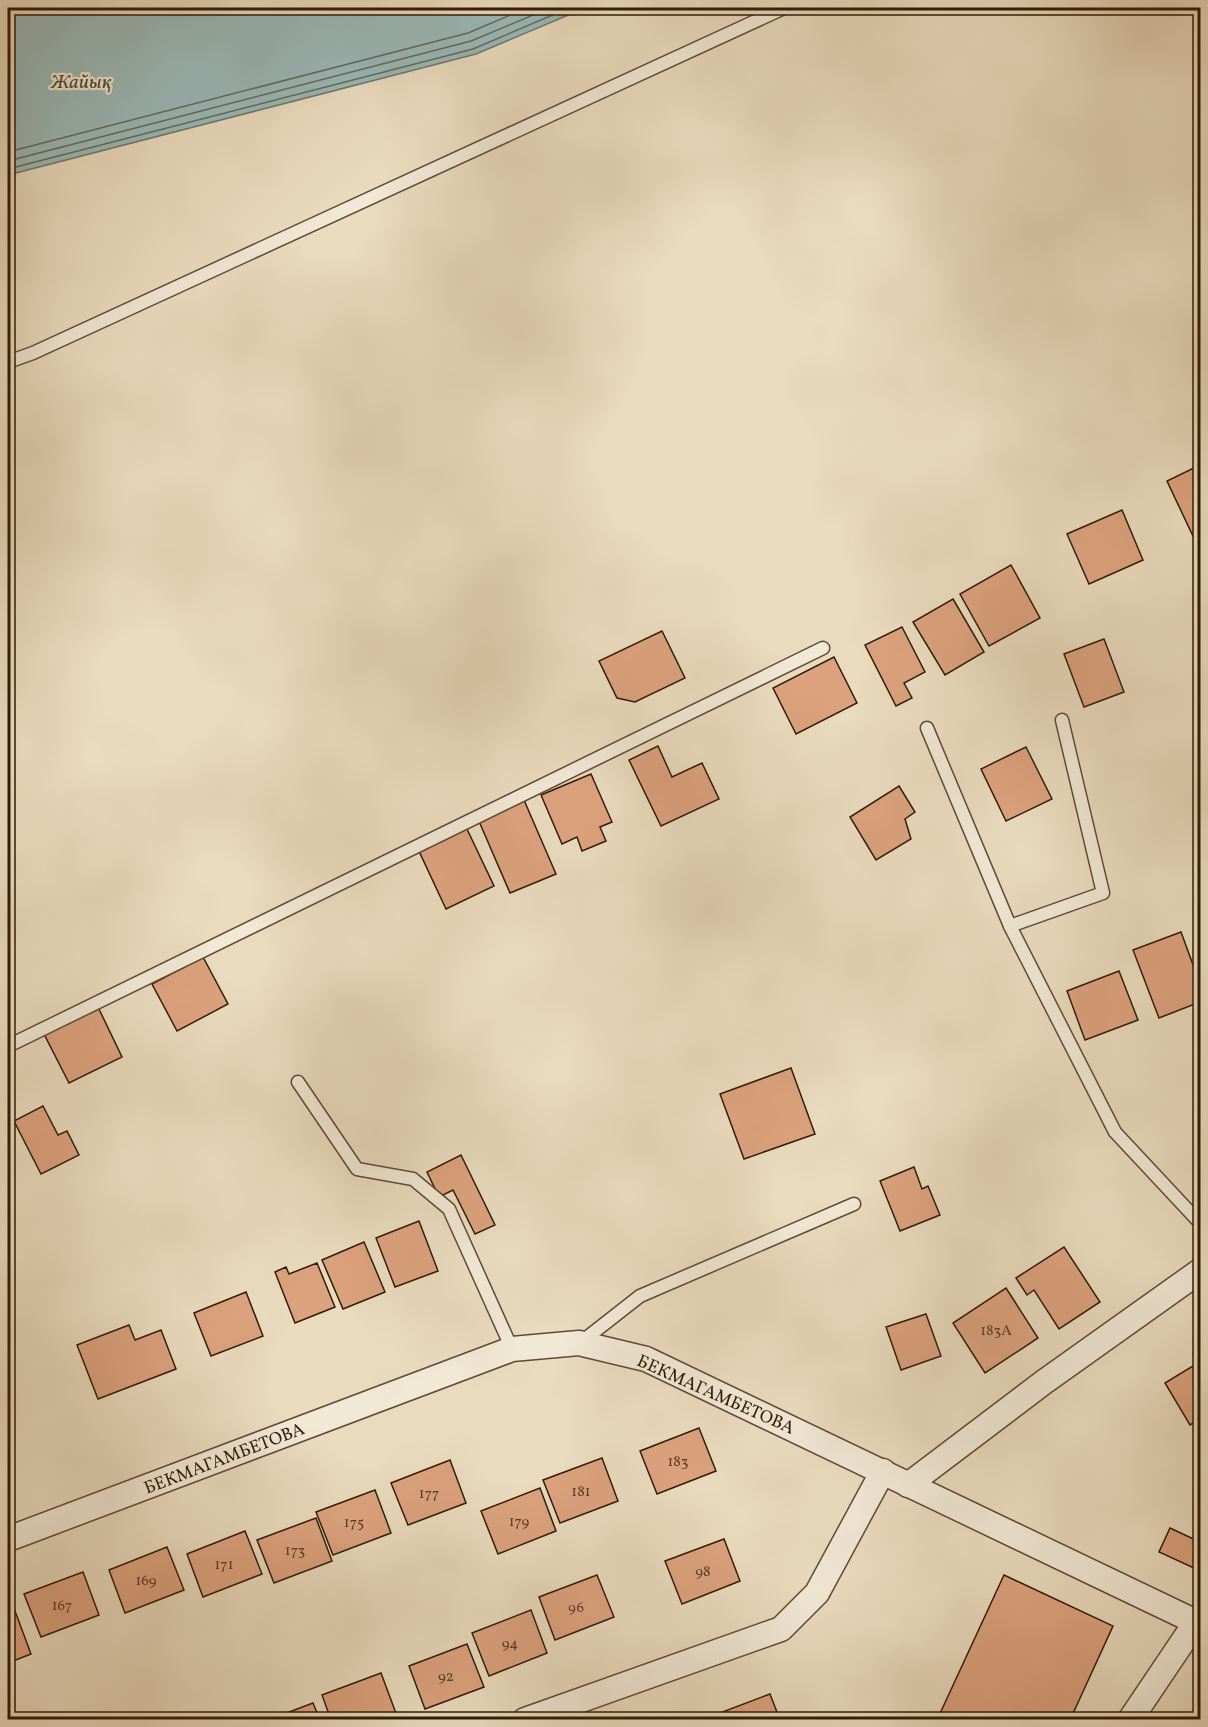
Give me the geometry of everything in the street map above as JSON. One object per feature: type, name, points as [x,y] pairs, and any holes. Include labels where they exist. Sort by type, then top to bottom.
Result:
[{"type":"street","points":[[908,1485],[1044,1382],[1200,1271]]},
{"type":"street","name":"БЕКМАГАМБЕТОВА","points":[[8,1539],[512,1349],[579,1343],[646,1359],[1198,1623]]},
{"type":"street","points":[[525,1719],[781,1629],[817,1593],[883,1471]]},
{"type":"street","points":[[1130,1719],[1198,1623]]},
{"type":"lane","points":[[8,362],[54,343],[784,8]]},
{"type":"lane","points":[[8,1046],[823,648]]},
{"type":"lane","points":[[1010,926],[1103,893],[1062,720]]},
{"type":"lane","points":[[927,728],[1010,926],[1115,1132],[1200,1223]]},
{"type":"lane","points":[[298,1082],[357,1169],[413,1179],[449,1209],[512,1349]]},
{"type":"lane","points":[[579,1343],[640,1296],[854,1204]]},
{"type":"water","name":"Жайық","points":[[8,8],[585,8],[476,54],[8,175]]},
{"type":"building","points":[[1200,465],[1200,551],[1167,481]]},
{"type":"building","points":[[1122,510],[1143,560],[1089,584],[1067,534]]},
{"type":"building","points":[[1011,565],[1040,618],[989,646],[960,594]]},
{"type":"building","points":[[953,599],[984,652],[945,675],[913,622]]},
{"type":"building","points":[[902,627],[925,672],[904,683],[912,698],[896,706],[865,645]]},
{"type":"building","points":[[662,631],[685,678],[635,702],[617,698],[599,661]]},
{"type":"building","points":[[1104,639],[1124,692],[1084,707],[1064,654]]},
{"type":"building","points":[[834,657],[857,703],[796,734],[773,688]]},
{"type":"building","points":[[658,746],[672,777],[702,763],[719,799],[661,826],[629,760]]},
{"type":"building","points":[[1026,747],[1052,799],[1006,821],[981,769]]},
{"type":"building","points":[[591,774],[612,822],[600,827],[606,841],[582,851],[577,837],[562,844],[541,795]]},
{"type":"building","points":[[899,786],[915,812],[905,819],[911,839],[876,860],[850,817]]},
{"type":"building","points":[[524,800],[556,874],[510,893],[478,819]]},
{"type":"building","points":[[466,827],[494,886],[446,909],[418,849]]},
{"type":"building","points":[[1181,932],[1200,984],[1200,1002],[1159,1018],[1133,950]]},
{"type":"building","points":[[203,957],[228,1004],[177,1031],[152,984]]},
{"type":"building","points":[[1119,971],[1138,1020],[1085,1040],[1067,991]]},
{"type":"building","points":[[98,1007],[122,1057],[69,1083],[44,1034]]},
{"type":"building","points":[[791,1068],[815,1134],[744,1159],[720,1094]]},
{"type":"building","points":[[43,1106],[58,1135],[67,1131],[79,1155],[41,1174],[14,1121]]},
{"type":"building","points":[[461,1155],[495,1225],[475,1234],[453,1190],[439,1197],[427,1172]]},
{"type":"building","points":[[914,1167],[922,1189],[928,1186],[940,1215],[900,1231],[880,1181]]},
{"type":"building","points":[[419,1221],[438,1271],[395,1287],[376,1238]]},
{"type":"building","points":[[364,1242],[385,1292],[343,1309],[322,1260]]},
{"type":"building","points":[[1064,1247],[1100,1302],[1059,1329],[1034,1290],[1027,1295],[1016,1278]]},
{"type":"building","points":[[317,1263],[335,1307],[295,1323],[275,1272],[286,1267],[289,1274]]},
{"type":"building","points":[[1006,1288],[1038,1338],[985,1373],[953,1323]]},
{"type":"building","points":[[246,1292],[263,1336],[211,1356],[194,1313]]},
{"type":"building","points":[[926,1314],[941,1356],[901,1370],[886,1327]]},
{"type":"building","points":[[129,1325],[135,1340],[161,1330],[176,1369],[98,1399],[77,1345]]},
{"type":"building","points":[[1200,1350],[1200,1419],[1190,1425],[1165,1383],[1198,1363],[1193,1354]]},
{"type":"building","points":[[699,1428],[716,1471],[657,1494],[640,1451]]},
{"type":"building","points":[[602,1458],[618,1501],[560,1523],[543,1480]]},
{"type":"building","points":[[450,1460],[466,1503],[408,1525],[391,1483]]},
{"type":"building","points":[[540,1488],[556,1531],[498,1554],[481,1511]]},
{"type":"building","points":[[375,1490],[391,1533],[333,1555],[316,1512]]},
{"type":"building","points":[[316,1518],[332,1561],[274,1583],[257,1540]]},
{"type":"building","points":[[1170,1528],[1200,1542],[1200,1560],[1196,1569],[1159,1552]]},
{"type":"building","points":[[245,1531],[262,1574],[203,1597],[187,1554]]},
{"type":"building","points":[[724,1539],[740,1581],[682,1604],[665,1561]]},
{"type":"building","points":[[167,1547],[184,1590],[125,1613],[109,1570]]},
{"type":"building","points":[[83,1572],[99,1615],[41,1637],[24,1594]]},
{"type":"building","points":[[597,1575],[614,1617],[555,1640],[539,1597]]},
{"type":"building","points":[[1004,1575],[1113,1626],[1070,1720],[937,1720]]},
{"type":"building","points":[[531,1610],[547,1653],[489,1676],[472,1633]]},
{"type":"building","points":[[15,1611],[31,1654],[8,1663],[8,1614]]},
{"type":"building","points":[[467,1644],[484,1687],[425,1709],[409,1666]]},
{"type":"building","points":[[381,1673],[397,1716],[387,1720],[331,1720],[322,1695]]},
{"type":"building","points":[[770,1694],[780,1720],[713,1720],[712,1716]]},
{"type":"building","points":[[313,1703],[320,1720],[268,1720]]}]
